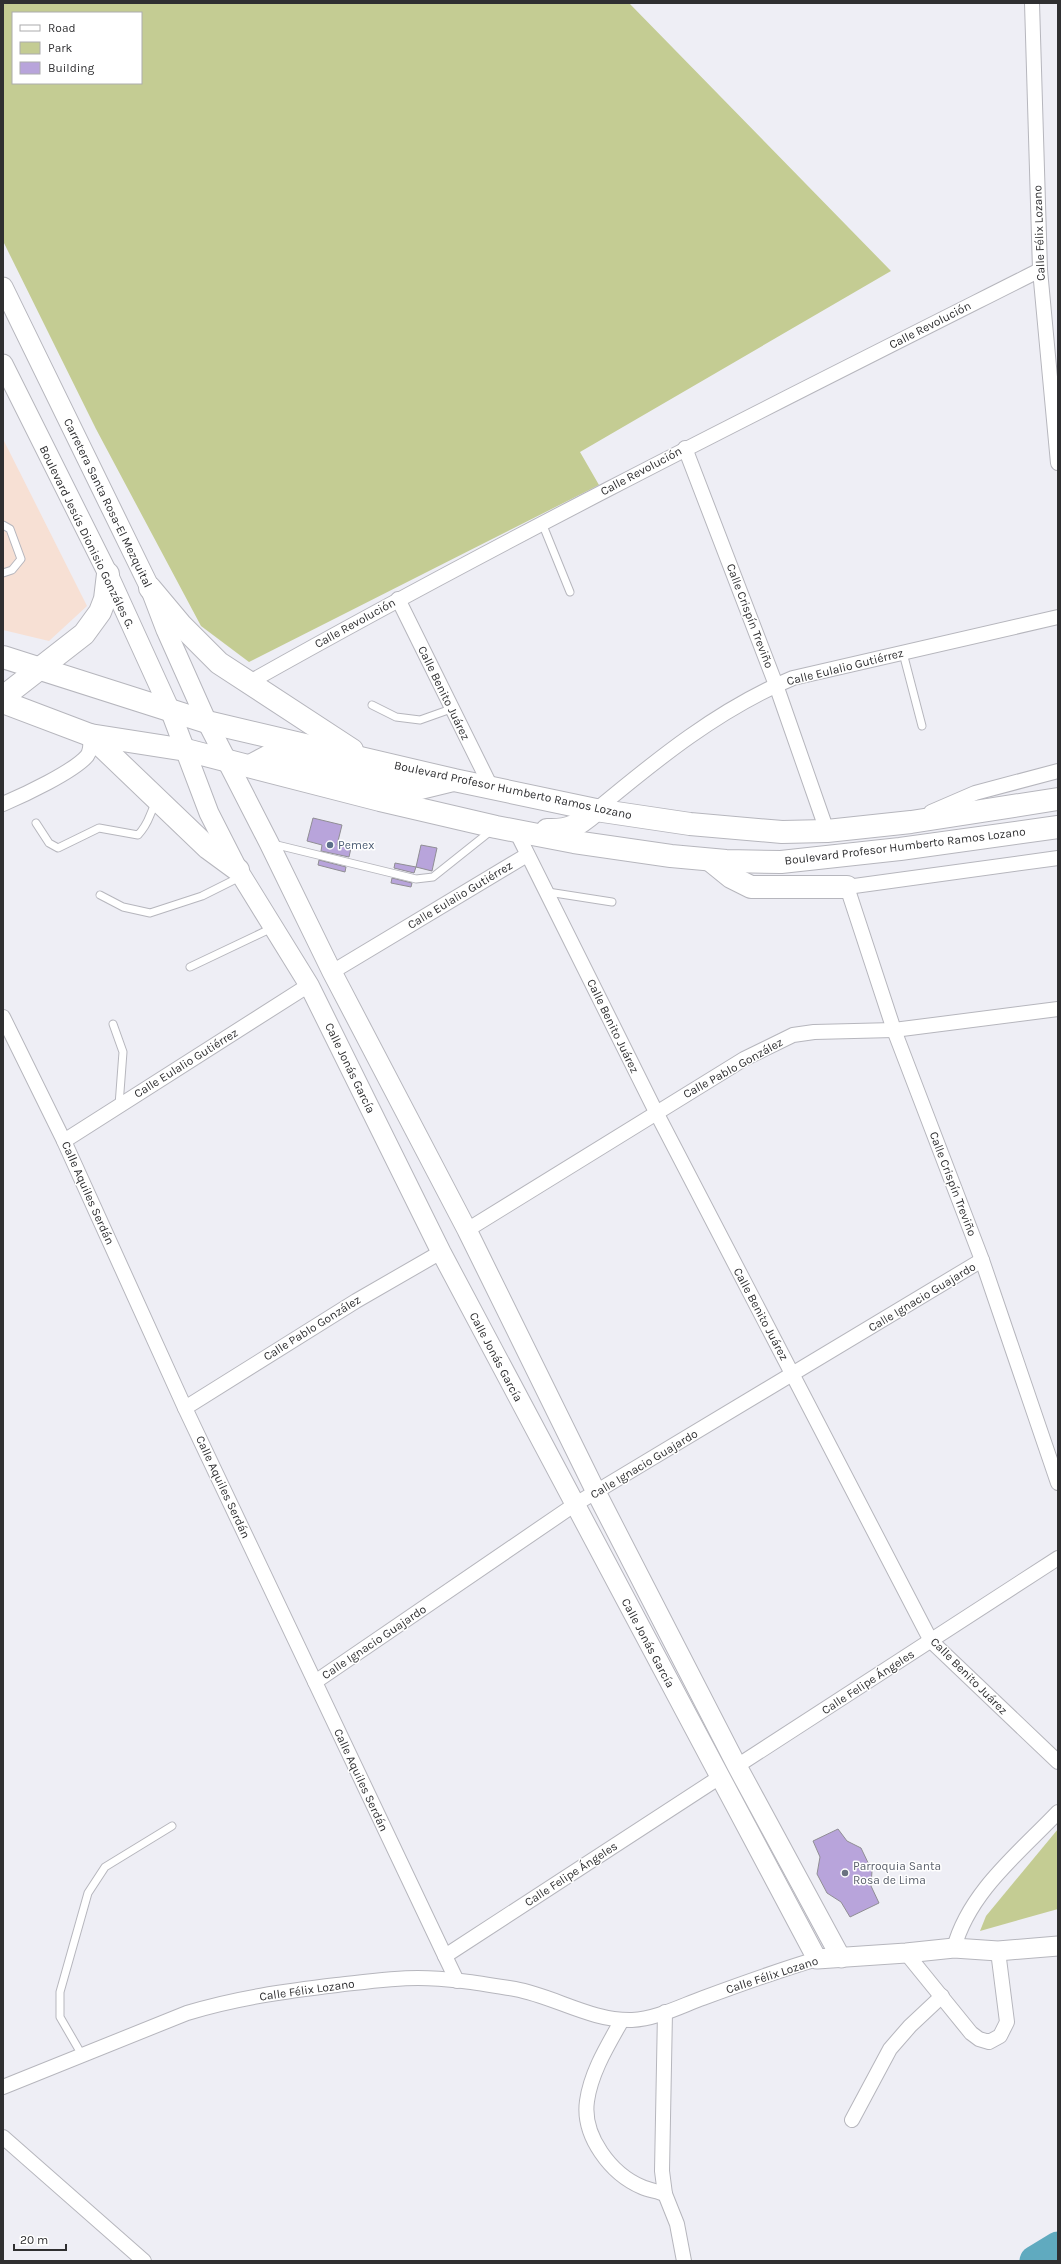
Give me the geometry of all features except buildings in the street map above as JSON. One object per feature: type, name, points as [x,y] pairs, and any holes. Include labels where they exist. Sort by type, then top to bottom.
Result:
[{"type":"main road","points":[[3,697],[38,668],[72,644],[94,622],[105,599],[108,574]]},
{"type":"main road","points":[[150,588],[199,644],[219,663],[365,758]]},
{"type":"main road","name":"Boulevard Profesor Humberto Ramos Lozano","points":[[3,657],[207,722],[454,780],[596,810],[690,824],[782,832],[827,831],[911,822],[1016,804],[1058,799]]},
{"type":"main road","name":"Boulevard Profesor Humberto Ramos Lozano","points":[[3,702],[90,735],[186,750],[227,762],[250,766],[380,800],[574,842],[710,860],[781,862],[900,849],[1058,827]]},
{"type":"main road","points":[[90,735],[157,801],[208,848],[240,873]]},
{"type":"main road","points":[[250,766],[269,756],[276,755],[412,790],[433,787],[454,780]]},
{"type":"main road","points":[[512,829],[568,830],[582,822],[596,810]]},
{"type":"main road","points":[[710,860],[731,877],[751,887],[848,886]]},
{"type":"street","name":"Calle Félix Lozano","points":[[1032,3],[1040,270],[1058,463]]},
{"type":"street","name":"Calle Revolución","points":[[248,683],[398,599],[685,448],[1040,270]]},
{"type":"street","name":"Carretera Santa Rosa-El Mezquital","points":[[3,287],[150,588],[166,630],[207,722],[227,762]]},
{"type":"street","name":"Boulevard Jesús Dionisio Gonzáles G.","points":[[3,364],[108,574],[170,710],[186,750]]},
{"type":"street","name":"Calle Crispín Treviño","points":[[685,448],[776,685],[827,831]]},
{"type":"street","name":"Calle Benito Juárez","points":[[398,599],[451,709],[491,787]]},
{"type":"street","name":"Calle Eulalio Gutiérrez","points":[[596,810],[670,752],[722,716],[776,685],[792,678],[1058,617]]},
{"type":"street","points":[[3,804],[76,766],[87,755],[91,747],[90,735]]},
{"type":"street","name":"Calle Jonás García","points":[[186,750],[209,813],[240,873],[274,927],[308,986],[441,1252],[574,1505],[817,1958]]},
{"type":"street","name":"Calle Jonás García","points":[[227,762],[269,843],[332,972],[468,1230],[596,1492],[737,1766],[841,1958]]},
{"type":"street","points":[[911,822],[975,793],[1058,771]]},
{"type":"street","name":"Calle Benito Juárez","points":[[512,829],[548,892],[656,1112],[932,1641],[1058,1762]]},
{"type":"street","name":"Calle Eulalio Gutiérrez","points":[[332,972],[527,855]]},
{"type":"street","points":[[848,886],[1058,858]]},
{"type":"street","name":"Calle Crispín Treviño","points":[[848,886],[894,1030],[982,1260],[1058,1483]]},
{"type":"street","name":"Calle Eulalio Gutiérrez","points":[[64,1141],[308,986]]},
{"type":"street","name":"Calle Pablo González","points":[[468,1230],[656,1112],[744,1059],[793,1035],[814,1032],[894,1030],[1058,1009]]},
{"type":"street","name":"Calle Aquiles Serdán","points":[[3,1017],[64,1141],[185,1408],[444,1956]]},
{"type":"street","name":"Calle Pablo González","points":[[185,1408],[356,1301],[441,1252]]},
{"type":"street","name":"Calle Ignacio Guajardo","points":[[315,1682],[574,1505],[793,1375],[982,1260]]},
{"type":"street","name":"Calle Felipe Ángeles","points":[[737,1766],[1058,1558]]},
{"type":"street","name":"Calle Felipe Ángeles","points":[[444,1956],[720,1777]]},
{"type":"street","points":[[954,1948],[959,1928],[976,1900],[1058,1812]]},
{"type":"street","name":"Calle Félix Lozano","points":[[3,2087],[168,2020],[217,2004],[296,1990],[378,1980],[419,1978],[457,1981],[518,1990],[586,2012],[622,2020],[634,2020],[665,2012],[771,1973],[817,1958],[906,1954],[954,1948],[998,1951],[1058,1946]]},
{"type":"street","points":[[906,1954],[971,2033],[979,2039],[989,2042],[1000,2036],[1007,2022],[998,1951]]},
{"type":"street","points":[[444,1956],[457,1981]]},
{"type":"street","points":[[852,2120],[890,2049],[910,2026],[942,1996]]},
{"type":"street","points":[[665,2012],[662,2171],[665,2194],[677,2224],[684,2261]]},
{"type":"street","points":[[622,2020],[591,2086],[587,2102],[587,2120],[593,2138],[602,2154],[618,2171],[641,2187],[665,2194]]},
{"type":"street","points":[[3,2137],[144,2261]]},
{"type":"lane","points":[[542,523],[570,592]]},
{"type":"lane","points":[[3,524],[10,529],[21,559],[12,570],[3,573]]},
{"type":"lane","points":[[903,653],[922,726]]},
{"type":"lane","points":[[372,705],[396,717],[420,720],[451,709]]},
{"type":"lane","points":[[36,823],[49,844],[58,848],[99,828],[138,834],[149,824],[150,811],[157,801]]},
{"type":"lane","points":[[269,843],[416,879],[425,879],[433,877],[512,829]]},
{"type":"lane","points":[[100,895],[123,907],[150,913],[202,896],[240,873]]},
{"type":"lane","points":[[548,892],[612,902]]},
{"type":"lane","points":[[190,967],[274,927]]},
{"type":"lane","points":[[113,1024],[123,1052],[119,1106]]},
{"type":"lane","points":[[82,2056],[60,2017],[60,1992],[88,1893],[105,1867],[172,1826]]},
{"type":"shaded area","points":[[3,439],[87,606],[49,641],[3,630]]},
{"type":"green space","points":[[3,3],[629,3],[891,271],[580,452],[599,485],[249,662],[201,626],[96,429],[3,241]]},
{"type":"green space","points":[[1058,1829],[1058,1909],[980,1931],[986,1916]]},
{"type":"waterway","points":[[1035,2261],[1058,2247]]},
{"type":"place","name":"Pemex","points":[[330,845]]},
{"type":"place","name":"Parroquia Santa Rosa de Lima","points":[[845,1873]]}]
